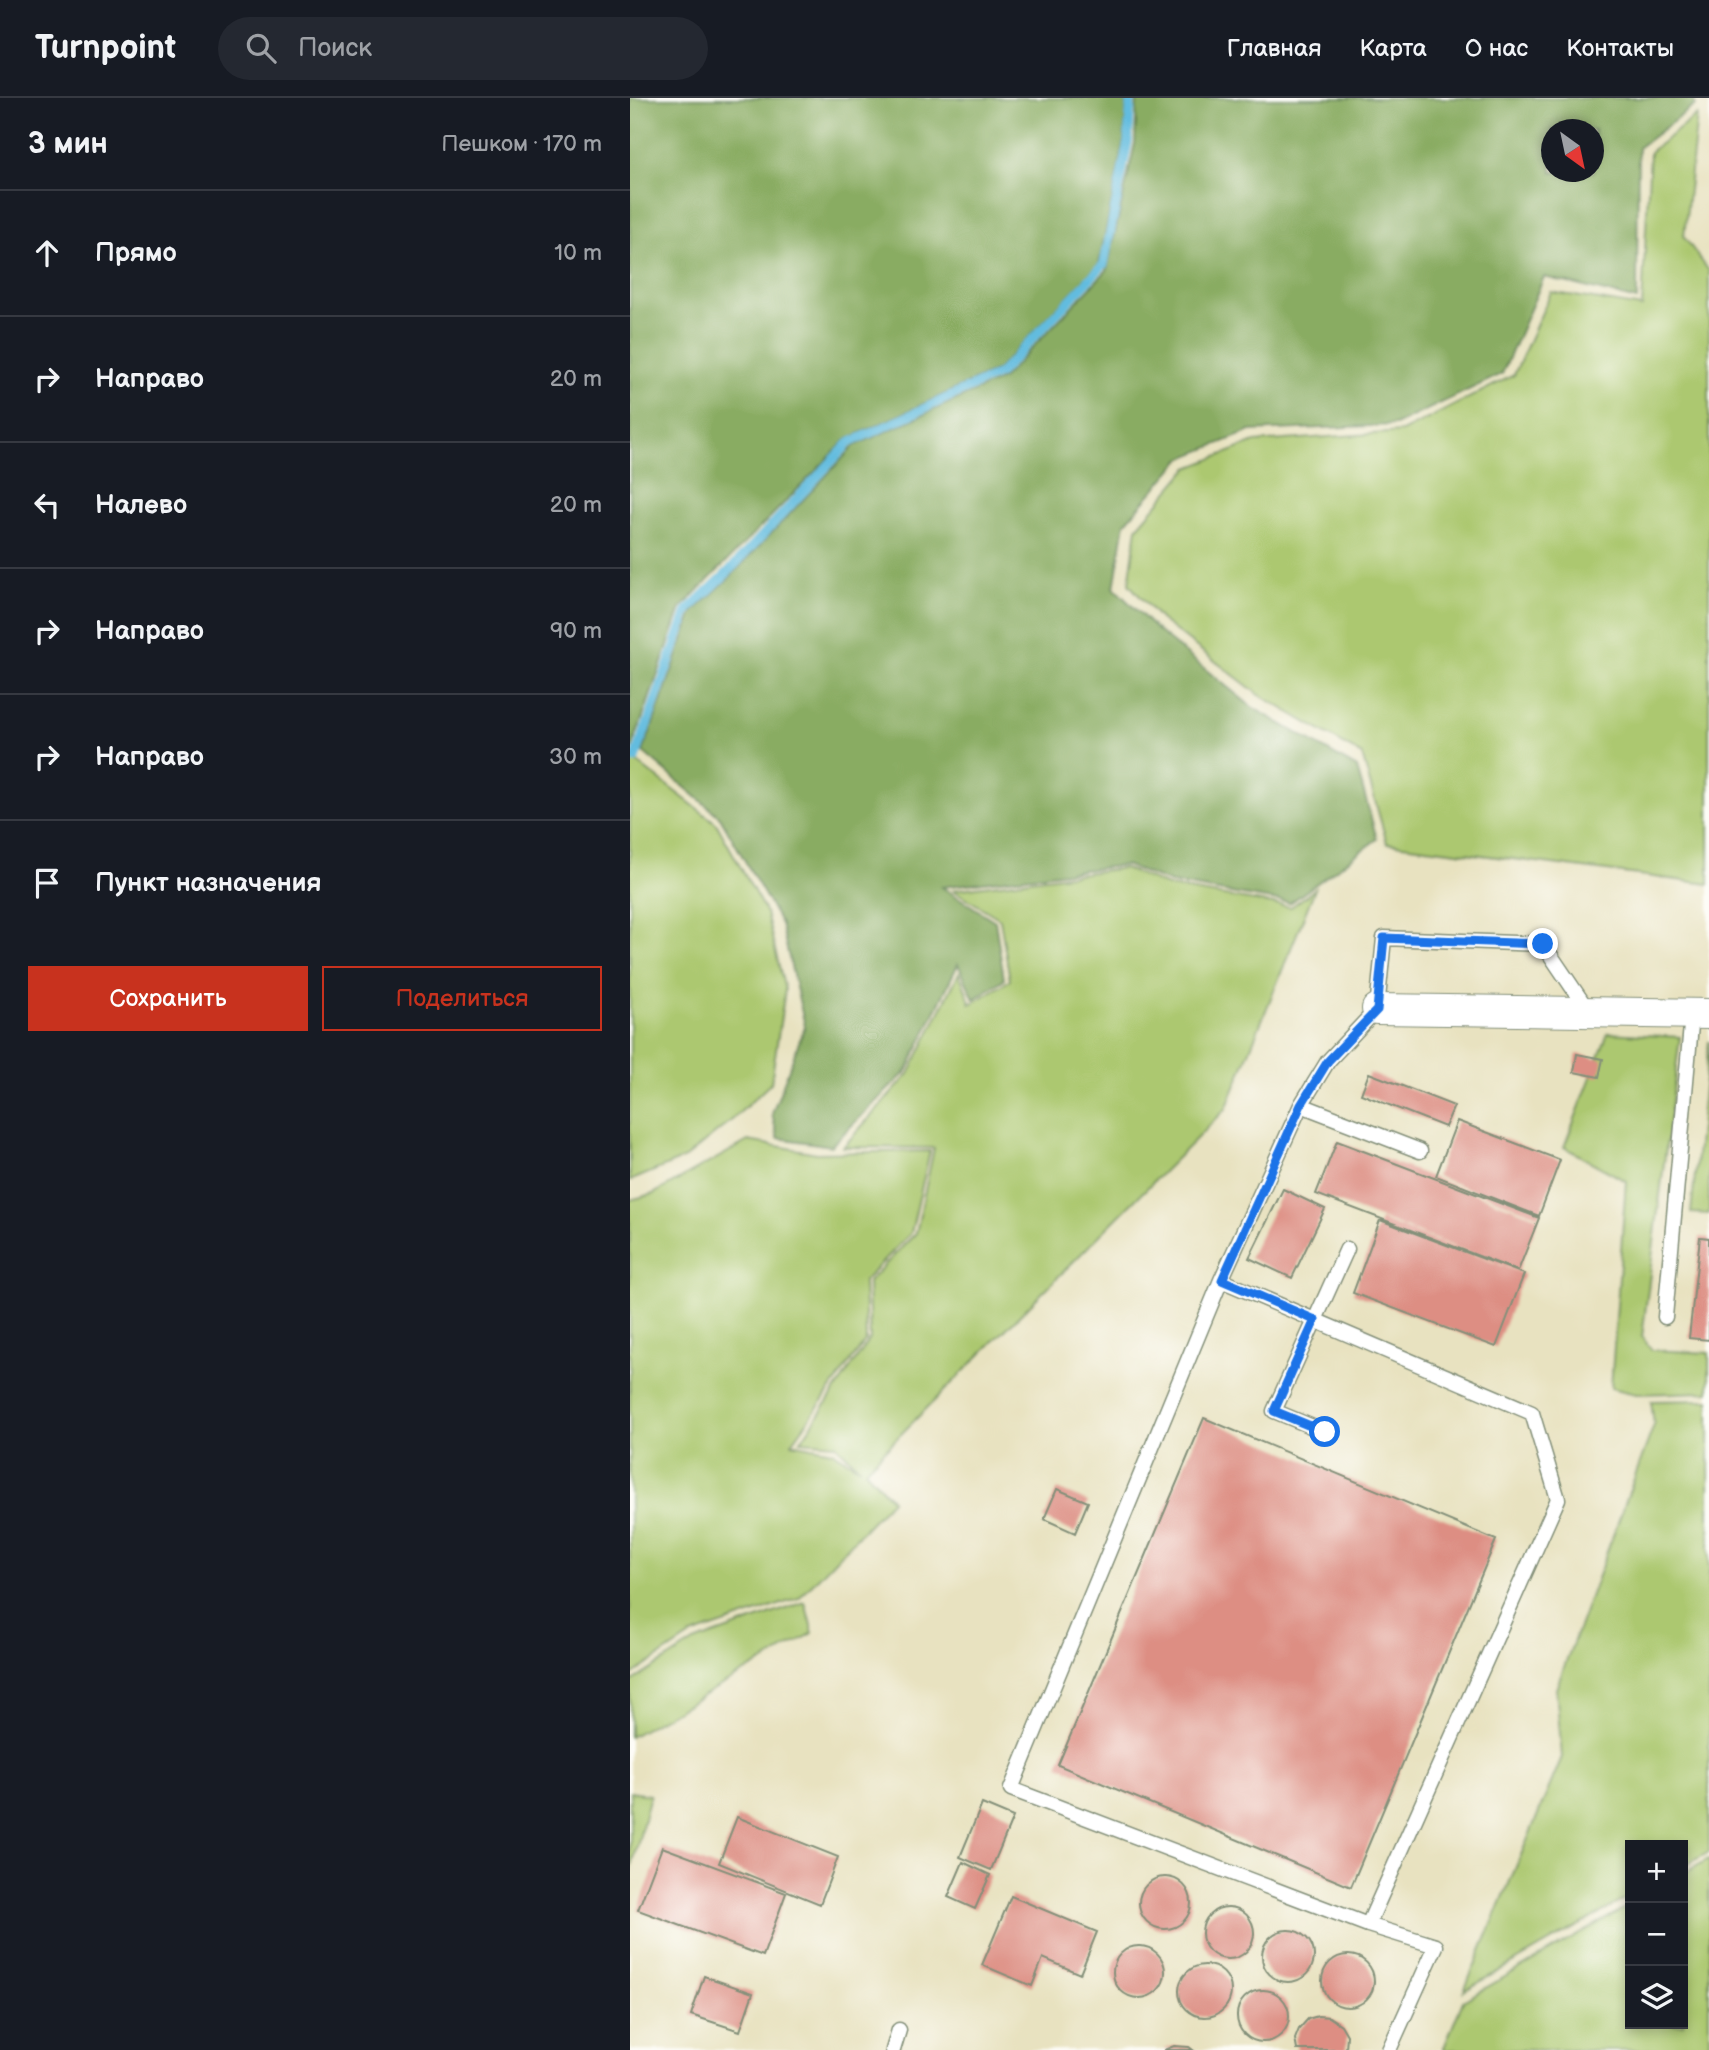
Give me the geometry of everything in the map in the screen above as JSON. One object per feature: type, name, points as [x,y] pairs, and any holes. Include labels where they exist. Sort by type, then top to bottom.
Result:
[{"type":"street","points":[[1377,1010],[1700,1014]]},
{"type":"lane","points":[[1389,2050],[1436,1946],[1368,1926],[1012,1789],[1222,1280],[1301,1105],[1328,1061],[1377,1010],[1384,938],[1543,944],[1590,1013]]},
{"type":"lane","points":[[1665,1317],[1700,1014]]},
{"type":"lane","points":[[1301,1105],[1420,1151]]},
{"type":"lane","points":[[1325,1432],[1274,1411],[1347,1249]]},
{"type":"lane","points":[[1222,1280],[1532,1413],[1558,1499],[1368,1926]]},
{"type":"lane","points":[[893,2050],[899,2030]]},
{"type":"green space","points":[[630,98],[1127,98],[1124,141],[1099,264],[997,370],[847,439],[681,608],[632,748],[630,747]]},
{"type":"green space","points":[[1137,98],[1694,98],[1695,105],[1638,148],[1637,300],[1544,277],[1502,374],[1395,425],[1251,431],[1182,458],[1125,523],[1114,588],[1158,631],[1252,707],[1357,768],[1377,839],[1290,903],[1171,883],[1125,865],[942,887],[995,921],[1004,979],[974,999],[958,964],[907,1071],[831,1146],[778,1138],[772,1114],[805,1026],[781,924],[720,817],[643,752],[693,612],[731,576],[854,446],[1002,379],[1107,270],[1135,143]]},
{"type":"green space","points":[[1697,115],[1684,237],[1709,271],[1709,884],[1387,843],[1362,755],[1258,694],[1160,619],[1129,584],[1137,528],[1188,468],[1255,442],[1402,432],[1514,375],[1551,292],[1642,307],[1650,152]]},
{"type":"green space","points":[[630,757],[716,823],[766,913],[785,990],[771,1083],[732,1120],[685,1158],[630,1181]]},
{"type":"green space","points":[[1124,868],[1170,887],[1291,907],[1315,889],[1226,1109],[865,1470],[892,1500],[799,1598],[692,1635],[630,1676],[630,1200],[653,1194],[748,1141],[817,1153],[930,1151],[911,1233],[864,1281],[866,1340],[792,1443],[832,1451],[860,1468],[835,1444],[801,1441],[870,1339],[868,1282],[916,1233],[934,1148],[843,1147],[909,1074],[959,973],[971,1004],[1010,980],[1000,919],[953,890]]},
{"type":"green space","points":[[1608,1033],[1680,1037],[1642,1337],[1652,1350],[1709,1353],[1709,1392],[1636,1394],[1611,1388],[1626,1181],[1564,1147]]},
{"type":"green space","points":[[1709,1041],[1709,1214],[1691,1213]]},
{"type":"green space","points":[[1709,1400],[1709,1852],[1688,1864],[1688,1840],[1625,1840],[1625,1899],[1464,1991],[1562,1757],[1556,1689],[1654,1425],[1651,1401]]},
{"type":"green space","points":[[805,1602],[813,1633],[630,1737],[630,1683],[694,1642]]},
{"type":"green space","points":[[630,1792],[650,1795],[630,1875]]},
{"type":"green space","points":[[1709,1859],[1709,2050],[1443,2050],[1463,2001],[1625,1908],[1625,2029],[1688,2029],[1688,1871]]},
{"type":"building","points":[[1577,1054],[1603,1059],[1599,1077],[1574,1072]]},
{"type":"building","points":[[1369,1073],[1454,1106],[1445,1127],[1361,1094]]},
{"type":"building","points":[[1457,1121],[1560,1160],[1539,1216],[1436,1176]]},
{"type":"building","points":[[1337,1141],[1539,1218],[1518,1271],[1316,1194]]},
{"type":"building","points":[[1283,1189],[1325,1209],[1292,1278],[1249,1258]]},
{"type":"building","points":[[1380,1220],[1524,1274],[1496,1347],[1353,1293]]},
{"type":"building","points":[[1700,1237],[1709,1238],[1709,1340],[1689,1338]]},
{"type":"building","points":[[1204,1418],[1496,1540],[1351,1887],[1058,1765]]},
{"type":"building","points":[[1057,1489],[1088,1502],[1075,1533],[1044,1519]]},
{"type":"building","points":[[982,1804],[1013,1817],[991,1870],[960,1857]]},
{"type":"building","points":[[737,1817],[838,1857],[820,1904],[719,1863]]},
{"type":"building","points":[[662,1847],[786,1893],[763,1956],[638,1910]]},
{"type":"building","points":[[963,1862],[990,1875],[975,1909],[948,1897]]},
{"type":"building","points":[[1165,1877],[1175,1879],[1183,1885],[1189,1893],[1189,1913],[1183,1921],[1175,1927],[1165,1929],[1155,1927],[1147,1921],[1141,1913],[1139,1903],[1141,1893],[1147,1885],[1155,1879]]},
{"type":"building","points":[[1011,1896],[1097,1932],[1080,1974],[1043,1958],[1032,1986],[982,1965]]},
{"type":"building","points":[[1228,1907],[1238,1909],[1246,1915],[1252,1923],[1252,1943],[1246,1951],[1238,1957],[1228,1959],[1218,1957],[1210,1951],[1204,1943],[1202,1933],[1204,1923],[1210,1915],[1218,1909]]},
{"type":"building","points":[[1288,1930],[1298,1932],[1306,1938],[1312,1946],[1312,1966],[1306,1974],[1298,1980],[1288,1982],[1278,1980],[1270,1974],[1264,1966],[1262,1956],[1264,1946],[1270,1938],[1278,1932]]},
{"type":"building","points":[[1139,1946],[1149,1948],[1157,1954],[1163,1962],[1163,1982],[1157,1990],[1149,1996],[1139,1998],[1129,1996],[1121,1990],[1115,1982],[1113,1972],[1115,1962],[1121,1954],[1129,1948]]},
{"type":"building","points":[[1348,1955],[1358,1957],[1366,1963],[1372,1971],[1372,1991],[1366,1999],[1358,2005],[1348,2007],[1338,2005],[1330,1999],[1324,1991],[1322,1981],[1324,1971],[1330,1963],[1338,1957]]},
{"type":"building","points":[[1205,1965],[1215,1967],[1223,1973],[1229,1981],[1229,2001],[1223,2009],[1215,2015],[1205,2017],[1195,2015],[1187,2009],[1181,2001],[1179,1991],[1181,1981],[1187,1973],[1195,1967]]},
{"type":"building","points":[[704,1976],[753,1993],[740,2031],[691,2015]]},
{"type":"building","points":[[1263,1990],[1273,1992],[1281,1998],[1287,2006],[1287,2026],[1281,2034],[1273,2040],[1263,2042],[1253,2040],[1245,2034],[1239,2026],[1237,2016],[1239,2006],[1245,1998],[1253,1992]]},
{"type":"building","points":[[1329,2017],[1341,2025],[1347,2035],[1346,2050],[1297,2050],[1295,2039],[1299,2029],[1308,2019]]},
{"type":"building","points":[[1174,2046],[1189,2047],[1193,2050],[1164,2050]]},
{"type":"waterway","points":[[635,759],[687,611],[727,573],[849,443],[999,374],[1104,264],[1128,142],[1131,98]]},
{"type":"route","points":[[1325,1432],[1274,1411],[1315,1320],[1222,1280],[1301,1105],[1328,1061],[1377,1010],[1384,938],[1543,944]]}]
